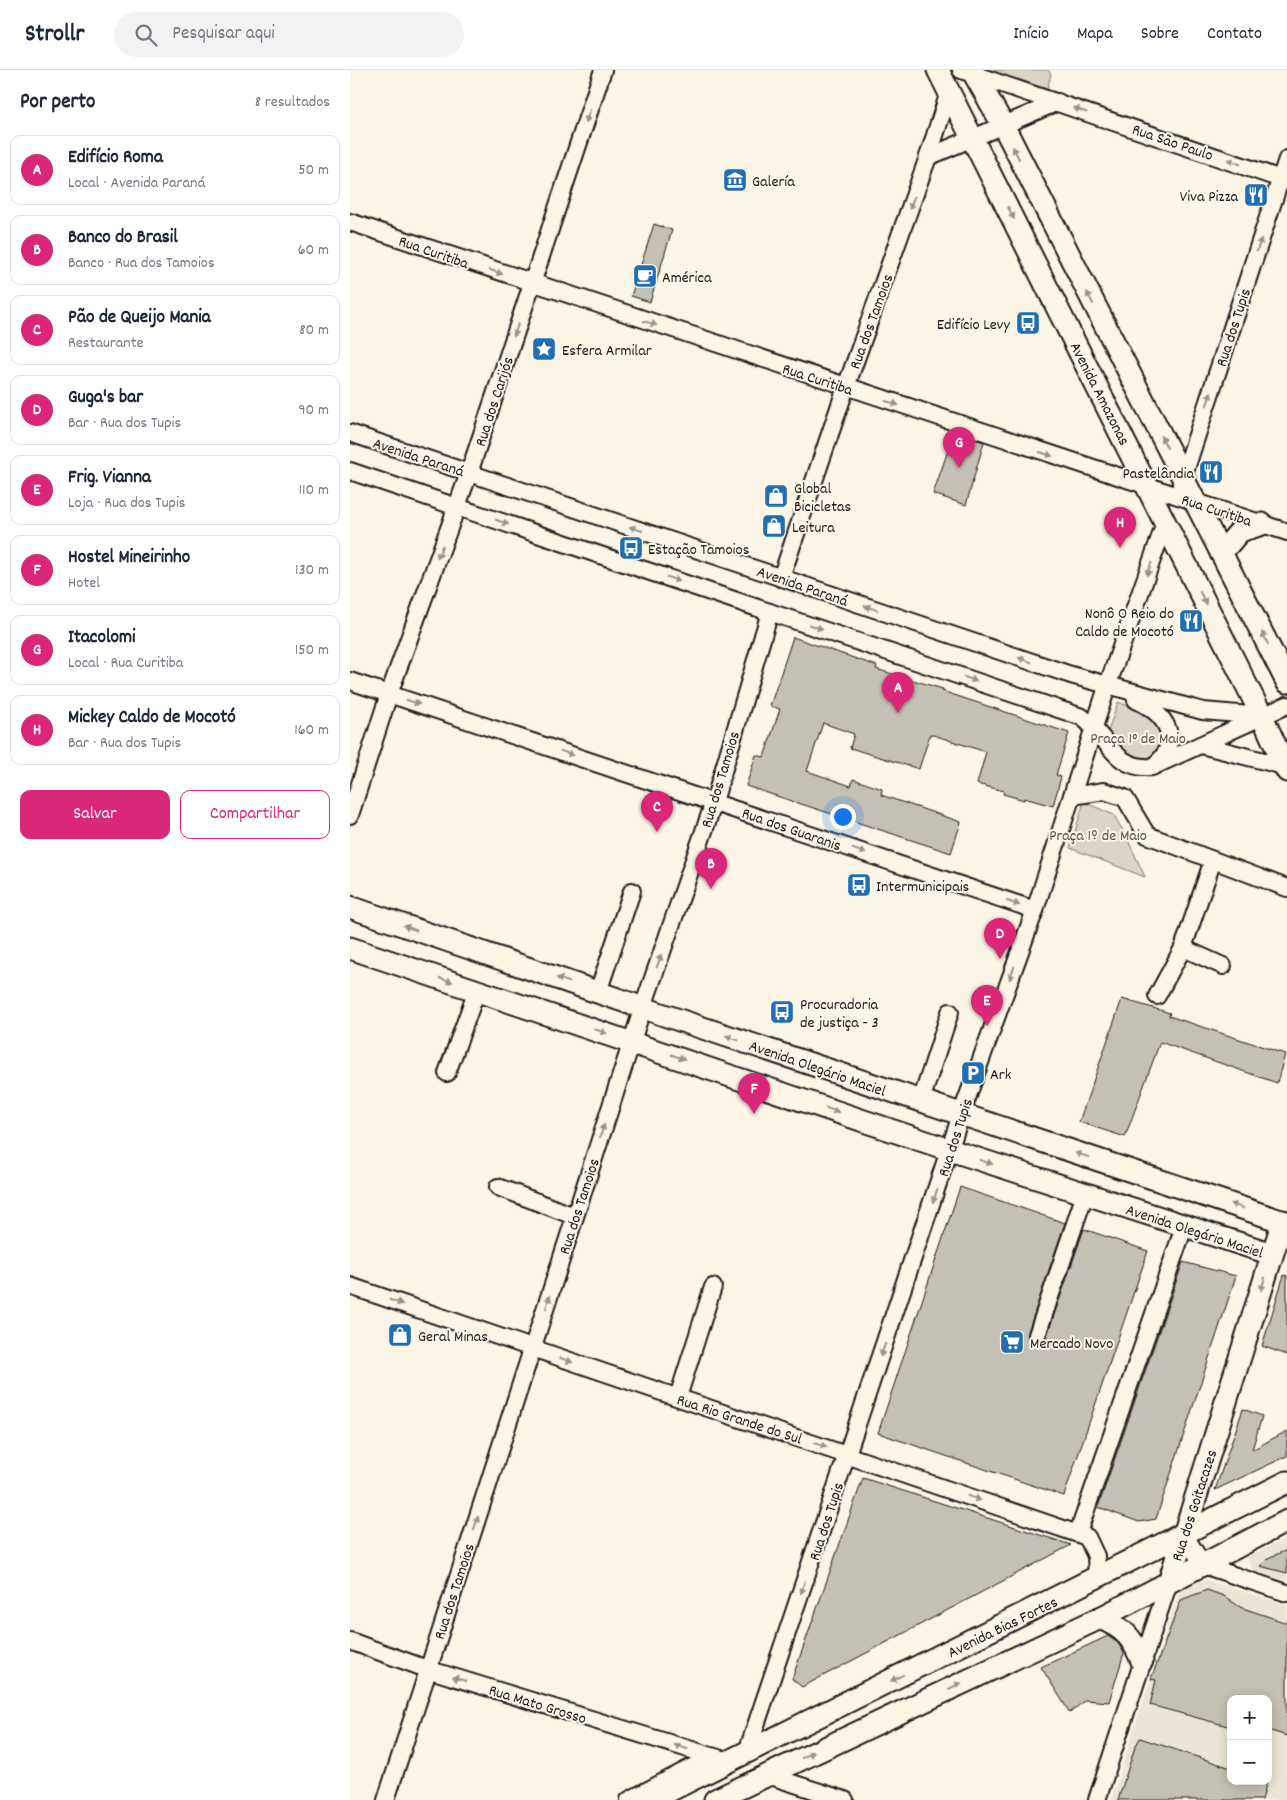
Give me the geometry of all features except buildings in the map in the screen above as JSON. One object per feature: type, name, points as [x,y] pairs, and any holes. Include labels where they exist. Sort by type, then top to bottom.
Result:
[{"type":"main road","name":"Avenida Amazonas","points":[[938,70],[1148,487],[1286,768]]},
{"type":"main road","name":"Avenida Amazonas","points":[[969,72],[1003,125],[1184,492],[1221,553],[1287,682]]},
{"type":"main road","points":[[1221,553],[1240,531],[1262,524]]},
{"type":"main road","name":"Avenida Olegário Maciel","points":[[350,907],[961,1115],[1286,1218]]},
{"type":"main road","name":"Avenida Olegário Maciel","points":[[350,948],[950,1150],[1272,1254]]},
{"type":"main road","name":"Rua dos Goitacazes","points":[[1169,1582],[1272,1254],[1286,1218]]},
{"type":"main road","name":"Avenida Bias Fortes","points":[[651,1800],[1287,1482]]},
{"type":"main road","name":"Avenida Bias Fortes","points":[[725,1797],[767,1775],[1100,1618],[1287,1521]]},
{"type":"main road","points":[[1100,1618],[1121,1627],[1134,1642],[1142,1662]]},
{"type":"street","name":"Rua dos Carijós","points":[[350,815],[389,694],[469,473],[603,70]]},
{"type":"street","name":"Rua São Paulo","points":[[969,72],[1284,179]]},
{"type":"street","name":"Rua dos Tamoios","points":[[781,578],[949,92]]},
{"type":"street","points":[[928,157],[1058,102]]},
{"type":"street","name":"Rua dos Tupis","points":[[1184,492],[1284,179],[1287,159]]},
{"type":"street","name":"Rua Curitiba","points":[[350,222],[531,284],[1148,487],[1184,492],[1262,524],[1287,532]]},
{"type":"street","name":"Avenida Paraná","points":[[350,433],[1107,686],[1203,711],[1262,716]]},
{"type":"street","points":[[350,471],[1082,717],[1094,726],[1118,759],[1131,766],[1152,767],[1163,758],[1168,747],[1170,736],[1167,725],[1159,713],[1146,704],[1107,686]]},
{"type":"street","name":"Rua dos Tupis","points":[[748,1752],[961,1115],[1035,910],[1107,686],[1165,523]]},
{"type":"street","name":"Rua dos Tamoios","points":[[386,1800],[427,1669],[534,1349],[574,1216],[714,802],[770,612]]},
{"type":"street","name":"Rua dos Guaranis","points":[[350,681],[1035,910]]},
{"type":"street","name":"Avenida Paraná","points":[[1152,767],[1287,705]]},
{"type":"street","points":[[1201,745],[1286,768]]},
{"type":"street","points":[[1072,796],[1104,792],[1125,798],[1146,835],[1287,888]]},
{"type":"street","points":[[1157,996],[1184,948],[1213,860]]},
{"type":"street","points":[[598,992],[632,891]]},
{"type":"street","points":[[1184,948],[1223,966]]},
{"type":"street","points":[[448,1073],[477,990]]},
{"type":"street","points":[[921,1101],[950,1012]]},
{"type":"street","points":[[498,1187],[574,1216]]},
{"type":"street","points":[[1037,1335],[1085,1194]]},
{"type":"street","points":[[1078,1533],[1184,1226]]},
{"type":"street","name":"Rua Rio Grande do Sul","points":[[350,1286],[1087,1536],[1096,1556],[1097,1578]]},
{"type":"street","points":[[678,1398],[713,1287]]},
{"type":"street","points":[[1184,1534],[1203,1565],[1287,1593]]},
{"type":"street","name":"Rua dos Goitacazes","points":[[1097,1800],[1169,1582]]},
{"type":"street","name":"Rua Mato Grosso","points":[[350,1641],[427,1669],[721,1764]]},
{"type":"street","name":"Avenida Bias Fortes","points":[[629,1800],[694,1766],[721,1764]]},
{"type":"street","points":[[767,1775],[845,1800]]},
{"type":"shaded area","points":[[1287,1538],[1287,1582],[1252,1571],[1247,1557]]},
{"type":"shaded area","points":[[1206,1580],[1287,1605],[1287,1800],[1111,1800],[1180,1589]]},
{"type":"green space","points":[[972,70],[1048,70],[1051,74],[1047,90],[1058,102]]},
{"type":"green space","name":"Praça 1° de Maio","points":[[1118,702],[1151,719],[1160,730],[1163,738],[1153,761],[1132,761],[1107,734]]},
{"type":"green space","name":"Praça 1º de Maio","points":[[1084,802],[1114,815],[1145,877],[1070,848]]},
{"type":"place","name":"Galería","points":[[735,180]]},
{"type":"place","name":"Viva Pizza","points":[[1256,195]]},
{"type":"place","name":"América","points":[[645,276]]},
{"type":"place","name":"Edifício Levy","points":[[1028,323]]},
{"type":"place","name":"Esfera Armilar","points":[[544,349]]},
{"type":"place","name":"Itacolomi","points":[[959,468]]},
{"type":"place","name":"Pastelândia","points":[[1211,472]]},
{"type":"place","name":"Global Bicicletas","points":[[776,496]]},
{"type":"place","name":"Leitura","points":[[774,526]]},
{"type":"place","name":"Estação Tamoios","points":[[631,548]]},
{"type":"place","name":"Mickey Caldo de Mocotó","points":[[1120,548]]},
{"type":"place","name":"Nonô O Reio do Caldo de Mocotó","points":[[1191,621]]},
{"type":"place","name":"Edifício Roma","points":[[898,713]]},
{"type":"place","name":"Pão de Queijo Mania","points":[[657,832]]},
{"type":"place","name":"Intermunicipais","points":[[859,885]]},
{"type":"place","name":"Banco do Brasil","points":[[711,889]]},
{"type":"place","name":"Guga's bar","points":[[1000,959]]},
{"type":"place","name":"Procuradoria de justiça - 3","points":[[782,1012]]},
{"type":"place","name":"Frig. Vianna","points":[[987,1026]]},
{"type":"place","name":"Ark","points":[[973,1073]]},
{"type":"place","name":"Hostel Mineirinho","points":[[754,1114]]},
{"type":"place","name":"Geral Minas","points":[[400,1335]]},
{"type":"place","name":"Mercado Novo","points":[[1012,1342]]}]
